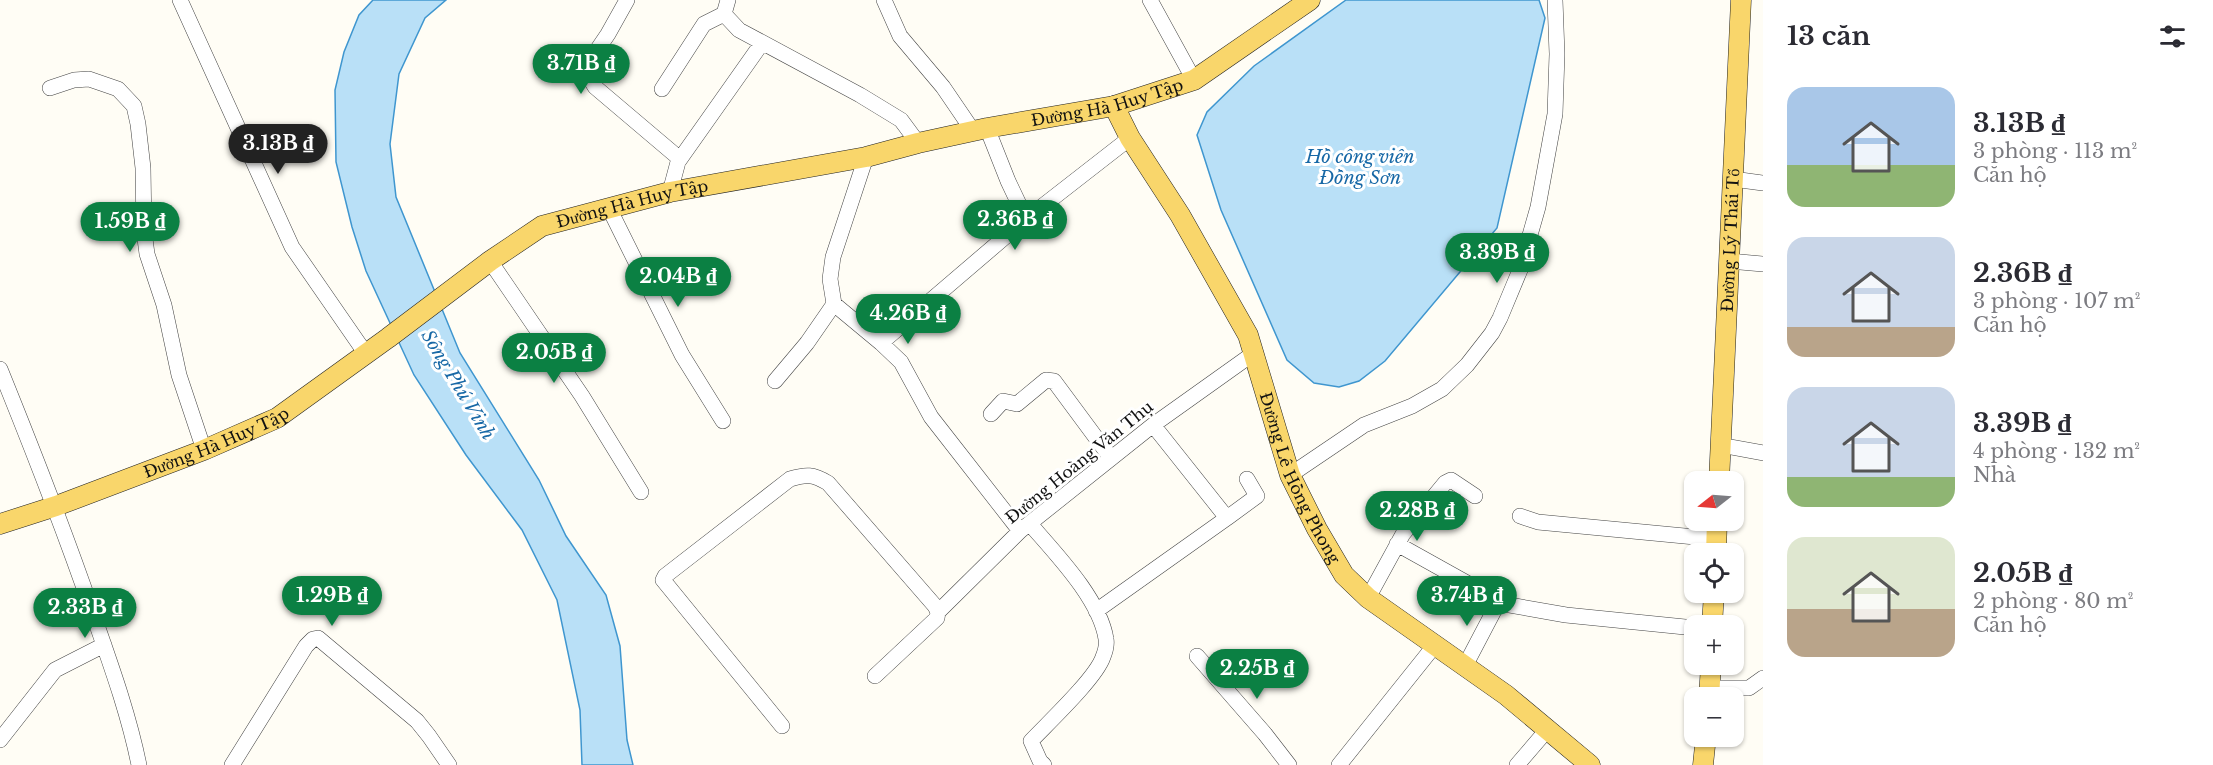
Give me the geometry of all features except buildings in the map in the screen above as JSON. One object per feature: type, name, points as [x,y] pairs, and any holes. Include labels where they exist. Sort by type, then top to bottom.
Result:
[{"type":"main road","name":"Đường Hà Huy Tập","points":[[0,524],[56,506],[204,450],[277,418],[490,261],[542,226],[670,192],[866,157],[980,129],[1114,106],[1194,80],[1310,0]]},
{"type":"main road","name":"Đường Lý Thái Tổ","points":[[1719,471],[1741,0]]},
{"type":"main road","name":"Đường Lê Hồng Phong","points":[[1114,106],[1130,138],[1180,215],[1248,335],[1290,475],[1317,529],[1344,575],[1368,598],[1506,695],[1590,765]]},
{"type":"main road","points":[[1703,765],[1705,747]]},
{"type":"street","points":[[180,0],[292,247],[366,354]]},
{"type":"street","points":[[627,0],[589,62],[589,77],[595,87],[680,159]]},
{"type":"street","points":[[884,0],[900,36],[980,129],[1026,219]]},
{"type":"street","points":[[1150,0],[1194,80]]},
{"type":"street","points":[[1290,475],[1346,435],[1364,425],[1413,406],[1442,389],[1467,365],[1492,333],[1508,302],[1520,270],[1538,207],[1556,114],[1555,0]]},
{"type":"street","points":[[662,89],[704,24],[726,7],[739,30],[860,95],[901,120],[918,143]]},
{"type":"street","points":[[670,192],[674,172],[680,159],[762,43]]},
{"type":"street","points":[[50,88],[74,80],[89,79],[118,89],[134,106],[143,168],[144,231],[147,254],[164,305],[179,375],[204,450]]},
{"type":"street","points":[[881,343],[1026,219],[1130,138]]},
{"type":"street","points":[[866,157],[833,256],[830,279],[834,304],[901,362],[908,372],[918,397],[931,417],[1025,528],[1080,582],[1096,611],[1107,640],[1102,658],[1094,672],[1031,741],[1041,764]]},
{"type":"street","points":[[1732,179],[1763,183]]},
{"type":"street","points":[[609,208],[682,355],[723,421]]},
{"type":"street","points":[[490,261],[582,396],[641,492]]},
{"type":"street","points":[[1729,261],[1763,264]]},
{"type":"street","points":[[775,381],[802,349],[834,304]]},
{"type":"street","name":"Đường Hoàng Văn Thụ","points":[[875,676],[937,618],[938,612],[1025,528],[1153,425],[1254,353]]},
{"type":"street","points":[[0,369],[56,506],[132,732],[139,765]]},
{"type":"street","points":[[991,414],[1003,401],[1017,404],[1046,380],[1054,381],[1111,458]]},
{"type":"street","points":[[1153,425],[1227,518]]},
{"type":"street","points":[[1720,446],[1763,453]]},
{"type":"street","points":[[782,726],[663,580],[665,576],[776,488],[790,479],[807,474],[828,483],[938,612]]},
{"type":"street","points":[[1096,611],[1257,496],[1247,479]]},
{"type":"street","points":[[1368,598],[1396,544],[1414,519],[1450,479],[1475,496]]},
{"type":"street","points":[[1520,516],[1538,522],[1716,538]]},
{"type":"street","points":[[1396,544],[1498,603],[1566,615],[1684,627]]},
{"type":"street","points":[[1465,666],[1498,603]]},
{"type":"street","points":[[232,765],[306,646],[313,639],[318,638],[417,721],[449,765]]},
{"type":"street","points":[[0,740],[55,670],[104,645]]},
{"type":"street","points":[[1339,765],[1435,645]]},
{"type":"street","points":[[1197,656],[1289,765]]},
{"type":"street","points":[[1744,689],[1749,688],[1763,678]]},
{"type":"street","points":[[1517,765],[1547,729]]},
{"type":"water","name":"Sông Phú Vinh","points":[[373,0],[446,0],[425,18],[399,74],[390,144],[396,197],[460,353],[539,480],[566,536],[606,595],[620,646],[627,740],[633,765],[582,765],[580,710],[557,600],[522,530],[466,455],[414,375],[366,271],[352,227],[336,162],[335,90],[344,52],[359,15]]},
{"type":"water","name":"Hồ công viên Đồng Sơn","points":[[1346,0],[1539,0],[1545,18],[1497,228],[1385,361],[1359,381],[1339,387],[1314,383],[1287,360],[1221,210],[1197,135],[1207,112],[1254,66]]}]
